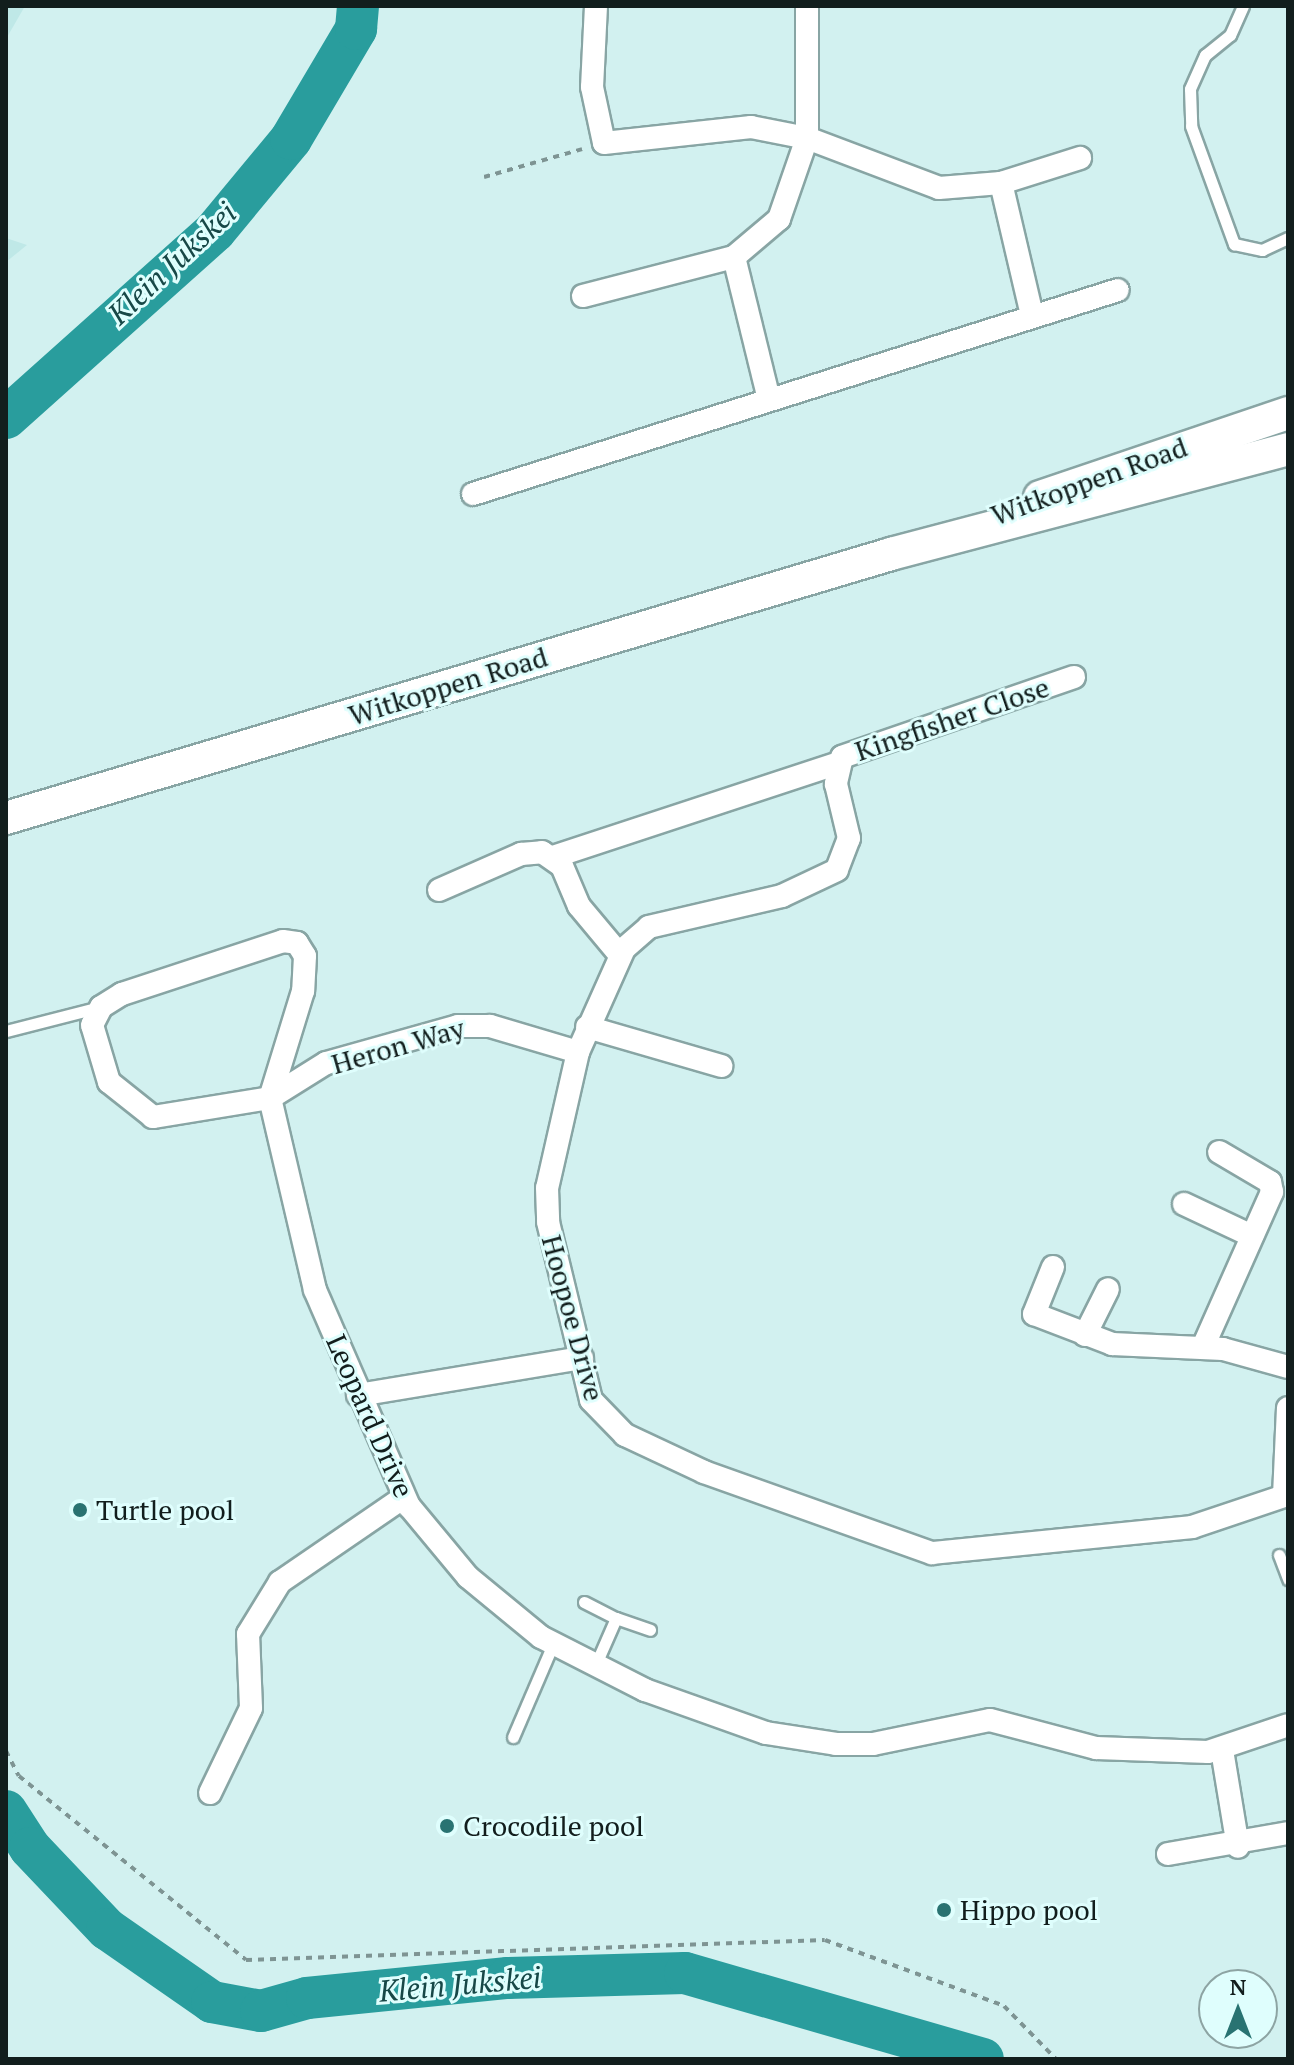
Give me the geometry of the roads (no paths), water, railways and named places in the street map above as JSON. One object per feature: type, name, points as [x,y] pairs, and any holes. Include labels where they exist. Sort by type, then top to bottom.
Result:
[{"type":"main road","name":"Witkoppen Road","points":[[891,554],[1288,413]]},
{"type":"main road","name":"Witkoppen Road","points":[[6,818],[891,554],[1288,449]]},
{"type":"street","points":[[596,6],[592,87],[604,143],[751,127],[807,138],[922,186],[1001,183],[1080,158]]},
{"type":"street","points":[[583,296],[734,257],[789,204],[807,138],[807,6]]},
{"type":"street","points":[[1001,183],[1032,315]]},
{"type":"street","points":[[734,257],[769,399]]},
{"type":"street","points":[[473,494],[1118,290]]},
{"type":"street","name":"Kingfisher Close","points":[[844,861],[849,838],[836,764],[863,747],[1074,677]]},
{"type":"street","points":[[439,890],[521,854],[553,857],[836,764]]},
{"type":"street","points":[[553,857],[579,906],[620,955]]},
{"type":"street","name":"Hoopoe Drive","points":[[844,861],[823,880],[782,896],[649,927],[620,955],[587,1027],[578,1052],[546,1203],[598,1415],[625,1435],[704,1472],[932,1553],[1192,1527],[1286,1498]]},
{"type":"street","name":"Leopard Drive","points":[[101,1007],[122,994],[283,941],[297,943],[305,956],[303,991],[270,1098],[308,1265],[358,1395],[404,1497],[468,1577],[553,1644],[595,1666],[766,1733],[806,1740],[861,1746],[990,1720],[1096,1748],[1222,1750],[1288,1725]]},
{"type":"street","points":[[101,1007],[92,1025],[103,1069],[141,1114],[170,1117],[270,1098]]},
{"type":"street","name":"Heron Way","points":[[270,1098],[326,1063],[458,1026],[490,1026],[578,1052]]},
{"type":"street","points":[[587,1027],[721,1066]]},
{"type":"street","points":[[1203,1347],[1272,1186],[1219,1152]]},
{"type":"street","points":[[1184,1204],[1252,1236]]},
{"type":"street","points":[[1053,1267],[1032,1311],[1085,1335],[1123,1346],[1203,1347],[1288,1367]]},
{"type":"street","points":[[1085,1335],[1108,1289]]},
{"type":"street","points":[[358,1395],[582,1358]]},
{"type":"street","points":[[1286,1498],[1288,1411]]},
{"type":"street","points":[[210,1793],[251,1708],[248,1634],[280,1582],[404,1497]]},
{"type":"street","points":[[1222,1750],[1238,1847]]},
{"type":"street","points":[[1168,1854],[1238,1847],[1288,1833]]},
{"type":"lane","points":[[1243,6],[1230,35],[1205,55],[1190,89],[1191,126],[1234,244],[1262,250],[1288,238]]},
{"type":"lane","points":[[6,1031],[101,1007]]},
{"type":"lane","points":[[1279,1555],[1288,1579]]},
{"type":"lane","points":[[584,1602],[650,1630]]},
{"type":"lane","points":[[595,1666],[616,1618]]},
{"type":"lane","points":[[513,1737],[553,1644]]},
{"type":"waterway","name":"Klein Jukskei","points":[[6,418],[215,231],[291,139],[356,29],[358,6]]},
{"type":"waterway","name":"Klein Jukskei","points":[[6,1811],[30,1848],[107,1929],[212,2002],[261,2011],[307,1998],[508,1978],[685,1973],[983,2059]]},
{"type":"place","name":"Turtle pool","points":[[80,1510]]},
{"type":"place","name":"Crocodile pool","points":[[447,1826]]},
{"type":"place","name":"Hippo pool","points":[[944,1910]]}]
